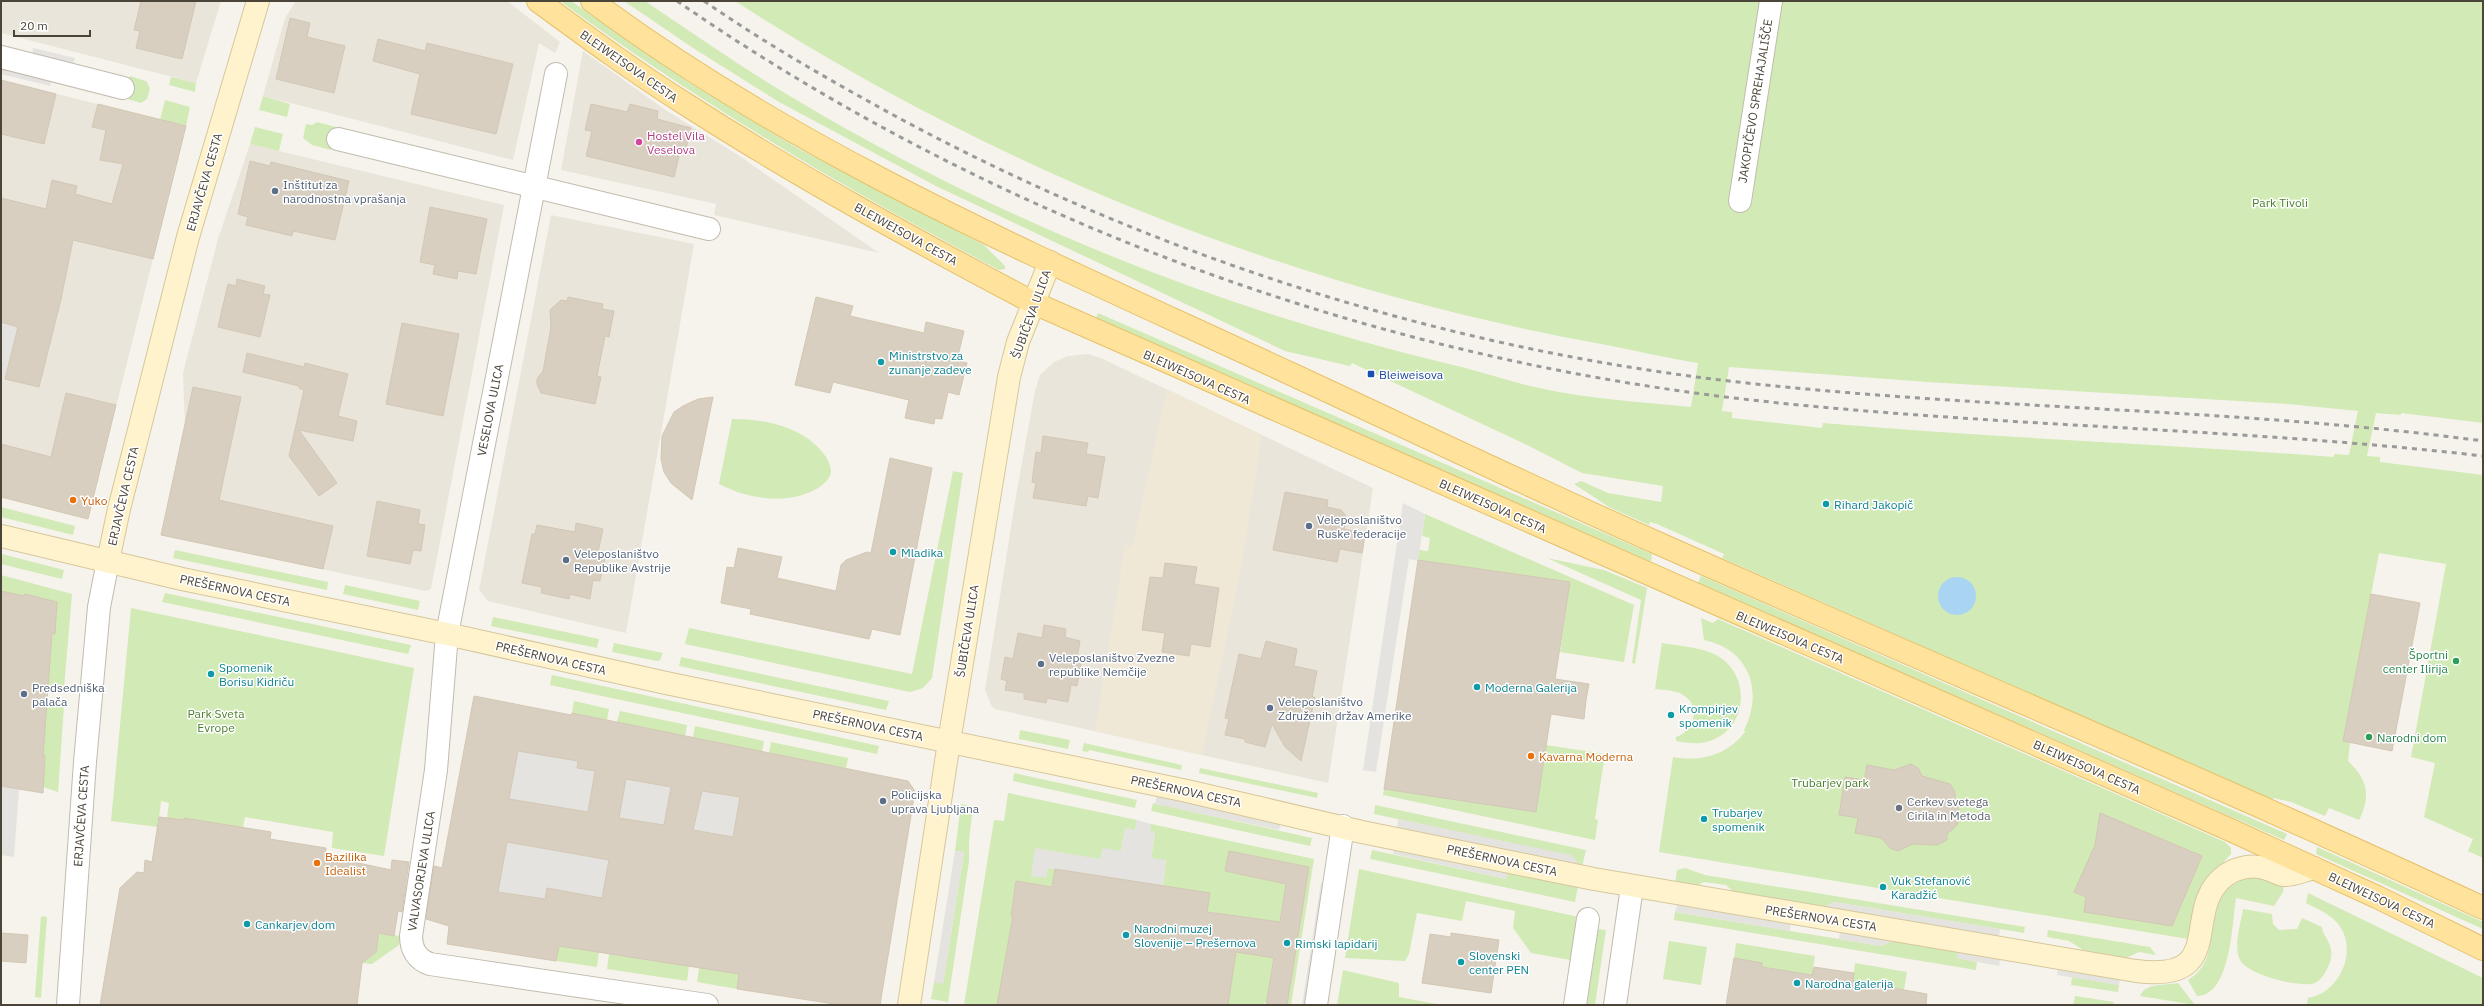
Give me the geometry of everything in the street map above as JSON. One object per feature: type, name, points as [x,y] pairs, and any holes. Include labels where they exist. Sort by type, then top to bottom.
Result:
[{"type":"main road","name":"ERJAVČEVA CESTA","points":[[108,561],[119,509],[188,237],[258,1]]},
{"type":"main road","name":"BLEIWEISOVA CESTA","points":[[538,1],[648,80],[754,147],[899,231],[1034,303],[1705,600],[2286,866],[2314,868],[2483,948]]},
{"type":"main road","points":[[592,1],[670,55],[763,114],[924,201],[1050,262],[1654,542],[2321,835],[2483,908]]},
{"type":"main road","name":"ŠUBIČEVA ULICA","points":[[910,1005],[949,742],[1009,377],[1018,342],[1050,262]]},
{"type":"main road","name":"PREŠERNOVA CESTA","points":[[1,536],[108,561],[447,634],[666,684],[1187,791],[1343,826],[1632,887],[2152,973],[2174,970],[2191,960],[2198,946],[2207,901],[2213,888],[2226,875],[2239,869],[2255,866],[2286,866]]},
{"type":"street","name":"JAKOPIČEVO SPREHAJALIŠČE","points":[[1740,201],[1771,1]]},
{"type":"street","points":[[1,57],[123,88]]},
{"type":"street","name":"VESELOVA ULICA","points":[[447,634],[556,74]]},
{"type":"street","points":[[338,139],[709,229]]},
{"type":"street","name":"ERJAVČEVA CESTA","points":[[68,1005],[84,769],[99,606],[108,561]]},
{"type":"street","name":"VALVASORJEVA ULICA","points":[[447,634],[436,770],[411,936],[412,946],[417,956],[430,964],[707,1005]]},
{"type":"street","points":[[1316,1005],[1343,826]]},
{"type":"street","points":[[1614,1005],[1632,887]]},
{"type":"street","points":[[1575,1005],[1588,919]]},
{"type":"shaded area","points":[[1,1],[221,1],[196,83],[1,33]]},
{"type":"shaded area","points":[[296,1],[507,1],[560,42],[555,53],[539,43],[513,160],[263,96],[285,18]]},
{"type":"shaded area","points":[[33,48],[75,58],[73,65],[32,56]]},
{"type":"shaded area","points":[[583,51],[667,111],[738,155],[879,253],[714,215],[716,204],[561,170]]},
{"type":"shaded area","points":[[1,66],[52,79],[50,86],[1,74]]},
{"type":"shaded area","points":[[1,80],[186,126],[88,519],[1,497]]},
{"type":"shaded area","points":[[250,144],[504,205],[431,589],[426,591],[161,535],[185,426],[183,373],[218,239]]},
{"type":"shaded area","points":[[551,215],[694,244],[626,633],[488,601],[479,590]]},
{"type":"shaded area","points":[[1,322],[18,326],[5,379],[1,378]]},
{"type":"shaded area","points":[[1088,354],[1103,359],[1373,488],[1328,783],[995,709],[991,705],[985,690],[1016,496],[1035,391],[1040,375],[1054,362],[1068,356]]},
{"type":"shaded area","points":[[1167,389],[1262,435],[1241,569],[1202,755],[1095,731],[1125,545],[1132,547]]},
{"type":"shaded area","points":[[1403,503],[1425,514],[1418,561],[1409,559],[1376,772],[1363,770]]},
{"type":"shaded area","points":[[520,738],[527,752],[578,761],[577,768],[595,771],[625,783],[627,774],[654,784],[671,787],[670,794],[702,791],[740,797],[733,837],[534,803],[527,846],[747,884],[602,898],[547,889],[545,904],[533,897],[515,894],[491,896]]},
{"type":"shaded area","points":[[1,786],[19,789],[14,857],[1,855]]},
{"type":"shaded area","points":[[1157,796],[1281,822],[1279,830],[1155,804]]},
{"type":"shaded area","points":[[1398,819],[1571,855],[1582,867],[1397,827]]},
{"type":"shaded area","points":[[1137,820],[1151,824],[1150,831],[1155,832],[1151,858],[1166,860],[1163,886],[1048,868],[1046,878],[1031,876],[1035,848],[1100,859],[1103,848],[1121,851],[1125,828],[1135,830]]},
{"type":"shaded area","points":[[1395,846],[1508,871],[1506,879],[1393,854]]},
{"type":"shaded area","points":[[955,851],[964,852],[943,984],[934,982]]},
{"type":"shaded area","points":[[1321,883],[1328,884],[1309,1005],[1302,1005]]},
{"type":"shaded area","points":[[1834,902],[2000,929],[1999,938],[1822,908]]},
{"type":"shaded area","points":[[1677,905],[1791,923],[1790,931],[1675,912]]},
{"type":"shaded area","points":[[1840,931],[1895,940],[1881,946],[1839,939]]},
{"type":"shaded area","points":[[1958,951],[2001,958],[1999,966],[1957,958]]},
{"type":"shaded area","points":[[2058,967],[2120,977],[2119,985],[2057,975]]},
{"type":"green space","points":[[560,1],[571,1],[688,82],[797,148],[984,245],[1005,266],[1005,269],[999,270],[942,240],[775,144],[666,75]]},
{"type":"green space","name":"Park Tivoli","points":[[624,1],[645,1],[734,61],[788,95],[865,139],[944,181],[1024,219],[1106,254],[1190,286],[1274,315],[1359,341],[1527,385],[1596,398],[1691,407],[1698,363],[1486,320],[1372,291],[1261,256],[1151,215],[1044,169],[938,118],[835,62],[735,1],[2483,1],[2483,423],[2401,413],[2401,415],[2376,413],[2367,456],[2380,457],[2380,462],[2483,475],[2483,858],[2468,851],[2473,839],[2424,817],[2435,763],[2411,757],[2446,564],[2379,553],[2343,741],[2350,743],[2348,761],[2360,775],[2366,789],[2365,803],[2359,820],[2329,808],[2325,816],[2291,802],[2273,798],[2272,800],[1722,558],[1724,554],[1657,524],[1650,522],[1649,525],[1609,507],[1574,484],[1581,481],[1608,493],[1661,502],[1663,486],[1582,473],[1529,446],[1352,363],[1350,366],[1285,351],[936,186],[779,102],[693,48]],"holes":[[[1729,367],[1927,382],[2288,404],[2358,411],[2349,455],[2334,454],[2334,457],[1951,433],[1823,423],[1822,428],[1732,418],[1732,412],[1722,411]]]},
{"type":"green space","points":[[130,76],[146,81],[150,88],[147,99],[141,103],[124,98]]},
{"type":"green space","points":[[171,77],[196,83],[195,92],[169,85]]},
{"type":"green space","points":[[263,96],[290,104],[287,117],[259,110]]},
{"type":"green space","points":[[165,100],[190,107],[186,126],[160,120]]},
{"type":"green space","points":[[317,122],[336,127],[331,150],[312,145],[303,138],[306,124],[312,125]]},
{"type":"green space","points":[[255,127],[283,134],[279,151],[250,144]]},
{"type":"green space","points":[[1098,313],[1652,554],[1651,562],[1096,318]]},
{"type":"green space","points":[[732,419],[744,419],[782,426],[804,436],[826,457],[831,469],[829,477],[818,488],[806,494],[781,499],[755,497],[719,484]]},
{"type":"green space","points":[[953,471],[963,473],[932,678],[923,688],[910,692],[685,644],[689,628],[912,674]]},
{"type":"green space","points":[[1,507],[75,526],[73,535],[1,517]]},
{"type":"green space","points":[[1425,514],[1634,605],[1624,662],[1560,652],[1570,582],[1417,560],[1419,550],[1428,551],[1430,538],[1422,536]]},
{"type":"green space","points":[[175,550],[328,582],[327,590],[173,558]]},
{"type":"green space","points":[[2,554],[64,570],[62,579],[1,564]]},
{"type":"green space","points":[[1547,558],[1604,570],[1647,588],[1635,664],[1632,663],[1641,600]]},
{"type":"green space","points":[[1,575],[72,594],[64,688],[48,687],[52,633],[55,633],[57,602],[25,594],[24,596],[1,591]]},
{"type":"green space","points":[[1701,576],[2287,834],[2284,840],[1698,583]]},
{"type":"green space","points":[[345,585],[420,601],[418,610],[343,594]]},
{"type":"green space","points":[[165,593],[411,645],[408,654],[162,602]]},
{"type":"green space","name":"Park Sveta Evrope","points":[[131,608],[414,668],[384,856],[332,848],[333,832],[245,817],[243,827],[234,826],[233,831],[221,829],[222,824],[184,818],[184,821],[167,818],[169,803],[161,801],[158,827],[111,821]]},
{"type":"green space","points":[[493,617],[599,639],[597,648],[491,626]]},
{"type":"green space","name":"Trubarjev park","points":[[1701,618],[1713,623],[1718,619],[2225,842],[2231,848],[2231,854],[2202,885],[2188,939],[1659,852],[1673,757],[1704,757],[1713,755],[1730,746],[1745,732],[1744,730],[1750,715],[1753,701],[1752,687],[1742,662],[1732,652],[1719,645],[1704,640]]},
{"type":"green space","points":[[614,643],[663,653],[660,660],[657,661],[612,652]]},
{"type":"green space","points":[[1662,643],[1697,648],[1710,652],[1728,665],[1737,677],[1740,691],[1740,705],[1736,718],[1728,730],[1716,739],[1700,743],[1676,741],[1676,737],[1682,734],[1691,724],[1694,712],[1689,700],[1680,693],[1670,690],[1655,689]]},
{"type":"green space","points":[[681,657],[889,701],[886,710],[679,666]]},
{"type":"green space","points":[[552,675],[879,746],[877,754],[550,685]]},
{"type":"green space","points":[[574,701],[609,709],[607,720],[572,713]]},
{"type":"green space","points":[[47,702],[62,702],[64,706],[58,792],[43,787],[45,756],[43,756]]},
{"type":"green space","points":[[620,711],[687,725],[685,736],[617,722]]},
{"type":"green space","points":[[695,726],[764,741],[762,752],[693,737]]},
{"type":"green space","points":[[1020,730],[1070,740],[1068,749],[1019,739]]},
{"type":"green space","points":[[771,742],[848,758],[846,768],[769,753]]},
{"type":"green space","points":[[1084,743],[1182,765],[1181,770],[1089,750],[1088,752],[1082,751]]},
{"type":"green space","points":[[1546,745],[1605,754],[1595,819],[1598,820],[1595,840],[1383,795],[1384,789],[1536,812]]},
{"type":"green space","points":[[1200,768],[1318,793],[1317,798],[1199,773]]},
{"type":"green space","points":[[1014,773],[1137,800],[1135,808],[1013,781]]},
{"type":"green space","points":[[1008,793],[1137,820],[1135,830],[1125,829],[1121,851],[1100,859],[1047,868],[1055,869],[1052,887],[1016,881],[1011,915],[1013,916],[997,1005],[964,1005],[994,820],[1004,821]]},
{"type":"green space","points":[[1153,803],[1312,838],[1310,846],[1151,811]]},
{"type":"green space","points":[[961,804],[973,806],[969,841],[969,861],[948,1002],[931,999],[934,982],[943,983],[964,852],[955,851]]},
{"type":"green space","points":[[1375,805],[1586,850],[1582,867],[1528,847],[1374,814]]},
{"type":"green space","points":[[1151,824],[1314,859],[1291,1005],[1287,1005],[1309,867],[1229,851],[1225,871],[1286,884],[1267,1002],[1260,1005],[1228,1005],[1236,952],[1239,952],[1244,917],[1207,912],[1210,893],[1163,886],[1166,861],[1151,858],[1155,833],[1149,831]]},
{"type":"green space","points":[[2317,847],[2483,922],[2483,929],[2316,854]]},
{"type":"green space","points":[[1372,850],[1506,879],[1508,871],[1578,886],[1575,902],[1370,859]]},
{"type":"green space","points":[[1685,868],[1705,875],[2025,927],[2024,933],[1834,902],[1822,908],[1736,894],[1726,885],[1704,882],[1693,888],[1675,884],[1677,870]]},
{"type":"green space","points":[[1359,869],[1583,918],[1576,961],[1531,953],[1513,928],[1515,911],[1466,901],[1462,921],[1417,913],[1409,954],[1405,961],[1345,958]]},
{"type":"green space","points":[[2251,877],[2284,883],[2283,892],[2274,906],[2236,898],[2231,940],[2223,972],[2217,984],[2208,993],[2197,996],[2188,980],[2201,969],[2208,956],[2216,910],[2222,896],[2233,885]]},
{"type":"green space","points":[[2308,893],[2483,978],[2483,1005],[2307,1005],[2308,998],[2319,995],[2336,981],[2346,961],[2347,949],[2345,938],[2338,923],[2330,916],[2306,903]]},
{"type":"green space","points":[[2243,909],[2272,914],[2273,924],[2279,930],[2297,929],[2302,918],[2322,927],[2330,946],[2331,958],[2322,977],[2317,982],[2311,984],[2294,983],[2262,975],[2245,965],[2240,960],[2237,948]]},
{"type":"green space","points":[[1675,912],[1881,946],[1895,940],[1958,951],[1957,958],[1977,962],[1976,970],[1674,920]]},
{"type":"green space","points":[[41,916],[47,917],[41,998],[35,997]]},
{"type":"green space","points":[[1598,929],[1606,930],[1595,1005],[1587,1005]]},
{"type":"green space","points":[[2048,930],[2150,947],[2156,955],[2139,952],[2126,958],[2083,950],[2069,941],[2047,937]]},
{"type":"green space","points":[[380,933],[400,936],[399,945],[372,964],[362,963],[376,952]]},
{"type":"green space","points":[[1669,941],[1707,947],[1701,985],[1663,979]]},
{"type":"green space","points":[[1736,943],[1815,956],[1812,975],[1762,967],[1762,963],[1734,958]]},
{"type":"green space","points":[[559,946],[599,952],[597,967],[556,961]]},
{"type":"green space","points":[[609,954],[689,966],[687,981],[607,969]]},
{"type":"green space","points":[[1855,963],[1907,972],[1904,990],[1853,981]]},
{"type":"green space","points":[[699,968],[739,974],[737,989],[697,982]]},
{"type":"green space","points":[[1343,970],[1399,983],[1399,997],[1442,1005],[1337,1005]]},
{"type":"green space","points":[[2072,977],[2119,985],[2118,992],[2071,985]]},
{"type":"green space","points":[[2178,983],[2195,1005],[2140,996],[2147,988],[2156,985]]},
{"type":"green space","points":[[2075,996],[2114,1002],[2113,1005],[2073,1005]]},
{"type":"water","points":[[1953,577],[1961,577],[1971,582],[1975,589],[1975,603],[1971,610],[1961,615],[1953,615],[1943,610],[1941,607],[1938,600],[1938,592],[1943,582],[1946,580]]},
{"type":"building","points":[[141,1],[196,1],[182,59],[136,48],[140,31],[134,30]]},
{"type":"building","points":[[290,18],[310,23],[307,37],[345,46],[334,93],[276,79]]},
{"type":"building","points":[[378,39],[425,51],[427,43],[513,64],[496,134],[411,114],[420,74],[373,61]]},
{"type":"building","points":[[1,80],[56,94],[44,144],[1,134]]},
{"type":"building","points":[[98,104],[186,126],[153,259],[73,240],[61,299],[39,387],[5,379],[18,327],[1,322],[1,198],[46,209],[52,180],[77,186],[75,194],[112,204],[123,164],[100,160],[106,130],[92,127]]},
{"type":"building","name":"Hostel Vila Veselova","points":[[591,104],[627,112],[630,104],[658,111],[657,119],[691,128],[685,153],[680,152],[674,177],[586,156],[592,131],[585,130]]},
{"type":"building","name":"Inštitut za narodnostna vprašanja","points":[[250,161],[270,166],[271,162],[349,181],[335,240],[293,231],[292,236],[246,225],[248,217],[238,214]]},
{"type":"building","points":[[430,207],[487,219],[476,274],[458,271],[457,279],[433,274],[435,265],[420,262]]},
{"type":"building","points":[[237,279],[265,286],[263,294],[270,295],[260,337],[218,327],[228,284],[236,286]]},
{"type":"building","points":[[568,297],[603,304],[602,309],[614,311],[609,337],[605,336],[597,376],[601,377],[595,404],[541,393],[537,384],[537,379],[543,371],[551,327],[550,310],[561,300],[567,301]]},
{"type":"building","name":"Ministrstvo za zunanje zadeve","points":[[816,297],[853,306],[850,316],[924,333],[926,322],[964,331],[957,360],[967,363],[959,395],[948,392],[942,419],[935,418],[934,424],[905,418],[909,400],[833,382],[830,393],[795,385]]},
{"type":"building","points":[[402,323],[459,334],[443,416],[386,404]]},
{"type":"building","points":[[247,353],[304,367],[305,363],[348,374],[338,416],[357,421],[353,441],[299,430],[337,483],[319,496],[289,456],[304,390],[299,388],[299,386],[243,372]]},
{"type":"building","points":[[193,387],[241,397],[219,500],[333,526],[323,569],[161,535]]},
{"type":"building","points":[[66,393],[116,405],[88,519],[1,497],[1,444],[51,457]]},
{"type":"building","points":[[713,397],[692,500],[671,483],[664,472],[661,459],[662,436],[674,412],[698,399]]},
{"type":"building","points":[[1043,436],[1088,443],[1086,454],[1105,457],[1098,498],[1088,496],[1086,506],[1033,498],[1036,483],[1032,482],[1036,452],[1041,453]]},
{"type":"building","name":"Mladika","points":[[890,458],[932,468],[900,635],[872,629],[869,639],[750,614],[751,609],[721,603],[727,567],[734,568],[738,548],[782,557],[777,578],[836,591],[841,565],[846,560],[867,552],[871,553]]},
{"type":"building","name":"Veleposlaništvo Ruske federacije","points":[[1285,492],[1328,500],[1327,507],[1341,510],[1346,516],[1344,529],[1365,534],[1362,553],[1340,549],[1337,562],[1273,550]]},
{"type":"building","points":[[377,501],[420,510],[418,524],[425,525],[421,551],[413,550],[410,564],[367,556]]},
{"type":"building","name":"Veleposlaništvo Republike Avstrije","points":[[576,523],[603,529],[598,552],[606,554],[600,581],[593,580],[590,599],[570,594],[569,599],[541,593],[542,587],[522,583],[532,534],[535,534],[537,525],[575,532]]},
{"type":"building","name":"Moderna Galerija","points":[[1418,560],[1570,582],[1555,679],[1589,684],[1584,719],[1551,714],[1536,812],[1384,789]]},
{"type":"building","points":[[1165,563],[1197,567],[1194,584],[1219,588],[1210,647],[1191,644],[1189,656],[1162,652],[1165,633],[1142,630],[1150,577],[1163,578]]},
{"type":"building","name":"Predsedniška palača","points":[[1,591],[24,596],[25,594],[57,602],[55,634],[52,633],[43,756],[45,756],[43,793],[1,786]]},
{"type":"building","points":[[2371,594],[2420,603],[2392,751],[2343,741]]},
{"type":"building","name":"Veleposlaništvo Zvezne republike Nemčije","points":[[1044,625],[1066,629],[1065,637],[1080,641],[1076,663],[1081,664],[1077,686],[1071,685],[1068,702],[1047,698],[1046,703],[1024,699],[1024,693],[1005,690],[1007,681],[1001,679],[1005,657],[1013,659],[1018,633],[1042,638]]},
{"type":"building","name":"Veleposlaništvo Združenih držav Amerike","points":[[1266,641],[1297,649],[1294,666],[1317,671],[1312,697],[1315,697],[1301,761],[1285,747],[1272,724],[1265,747],[1245,742],[1245,739],[1225,735],[1229,719],[1225,718],[1239,654],[1261,659]]},
{"type":"building","points":[[474,696],[571,715],[572,713],[908,781],[915,791],[880,1005],[841,1005],[737,989],[739,974],[559,946],[556,961],[447,944],[449,926],[426,919],[434,866],[442,868]],"holes":[[[518,751],[578,761],[577,768],[595,771],[588,812],[509,799]],[[626,779],[671,787],[664,825],[619,818]],[[702,791],[740,797],[733,837],[693,830]],[[507,842],[609,860],[602,898],[547,888],[545,899],[498,892]]]},
{"type":"building","name":"Cerkev svetega Cirila in Metoda","points":[[1911,764],[1918,768],[1922,776],[1950,784],[1955,792],[1955,799],[1961,816],[1957,825],[1947,834],[1947,840],[1937,845],[1913,844],[1898,851],[1890,848],[1881,838],[1855,833],[1858,818],[1839,815],[1845,777],[1864,780],[1867,765],[1894,770]]},
{"type":"building","points":[[2100,813],[2202,856],[2172,926],[2084,912],[2086,897],[2074,892],[2095,845]]},
{"type":"building","name":"Cankarjev dom","points":[[159,817],[184,820],[184,818],[271,832],[270,839],[326,848],[325,856],[391,870],[392,860],[409,862],[402,912],[398,911],[394,936],[379,933],[376,952],[362,963],[357,1005],[100,1005],[120,888],[137,872],[144,873],[145,860],[152,862]]},
{"type":"building","name":"Narodni muzej Slovenije – Prešernova","points":[[1229,851],[1309,867],[1287,1005],[1266,1005],[1274,958],[1236,952],[1228,1005],[997,1005],[1013,916],[1011,916],[1016,881],[1052,887],[1055,869],[1210,893],[1207,912],[1280,922],[1286,884],[1225,871]]},
{"type":"building","points":[[1,933],[28,935],[26,963],[1,961]]},
{"type":"building","name":"Slovenski center PEN","points":[[1451,933],[1499,940],[1491,993],[1422,983],[1430,934],[1451,937]]},
{"type":"building","name":"Narodna galerija","points":[[1734,958],[1762,963],[1762,967],[1812,975],[1814,967],[1854,973],[1853,981],[1927,994],[1926,1005],[1726,1005]]},
{"type":"railway","points":[[677,1],[797,78],[921,148],[1049,210],[1182,264],[1317,310],[1454,347],[1593,377],[1734,398],[1827,408],[2296,439],[2390,446],[2483,456]]},
{"type":"railway","points":[[704,1],[799,62],[897,117],[997,168],[1099,214],[1203,255],[1309,291],[1417,322],[1526,348],[1636,368],[1747,383],[1931,399],[2207,415],[2300,422],[2391,430],[2483,441]]},
{"type":"place","name":"Hostel Vila Veselova","points":[[639,142]]},
{"type":"place","name":"Inštitut za narodnostna vprašanja","points":[[275,191]]},
{"type":"place","name":"Ministrstvo za zunanje zadeve","points":[[881,362]]},
{"type":"place","name":"Bleiweisova","points":[[1371,374]]},
{"type":"place","name":"Yuko","points":[[73,500]]},
{"type":"place","name":"Rihard Jakopič","points":[[1826,504]]},
{"type":"place","name":"Veleposlaništvo Ruske federacije","points":[[1309,526]]},
{"type":"place","name":"Mladika","points":[[893,552]]},
{"type":"place","name":"Veleposlaništvo Republike Avstrije","points":[[566,560]]},
{"type":"place","name":"Športni center Ilirija","points":[[2456,661]]},
{"type":"place","name":"Veleposlaništvo Zvezne republike Nemčije","points":[[1041,664]]},
{"type":"place","name":"Spomenik Borisu Kidriču","points":[[211,674]]},
{"type":"place","name":"Moderna Galerija","points":[[1477,687]]},
{"type":"place","name":"Predsedniška palača","points":[[24,694]]},
{"type":"place","name":"Veleposlaništvo Združenih držav Amerike","points":[[1270,708]]},
{"type":"place","name":"Krompirjev spomenik","points":[[1671,715]]},
{"type":"place","name":"Narodni dom","points":[[2369,737]]},
{"type":"place","name":"Kavarna Moderna","points":[[1531,756]]},
{"type":"place","name":"Policijska uprava Ljubljana","points":[[883,801]]},
{"type":"place","name":"Cerkev svetega Cirila in Metoda","points":[[1899,808]]},
{"type":"place","name":"Trubarjev spomenik","points":[[1704,819]]},
{"type":"place","name":"Bazilika Idealist","points":[[317,863]]},
{"type":"place","name":"Vuk Stefanović Karadžić","points":[[1883,887]]},
{"type":"place","name":"Cankarjev dom","points":[[247,924]]},
{"type":"place","name":"Narodni muzej Slovenije – Prešernova","points":[[1126,935]]},
{"type":"place","name":"Rimski lapidarij","points":[[1287,943]]},
{"type":"place","name":"Slovenski center PEN","points":[[1461,962]]},
{"type":"place","name":"Narodna galerija","points":[[1797,983]]}]
